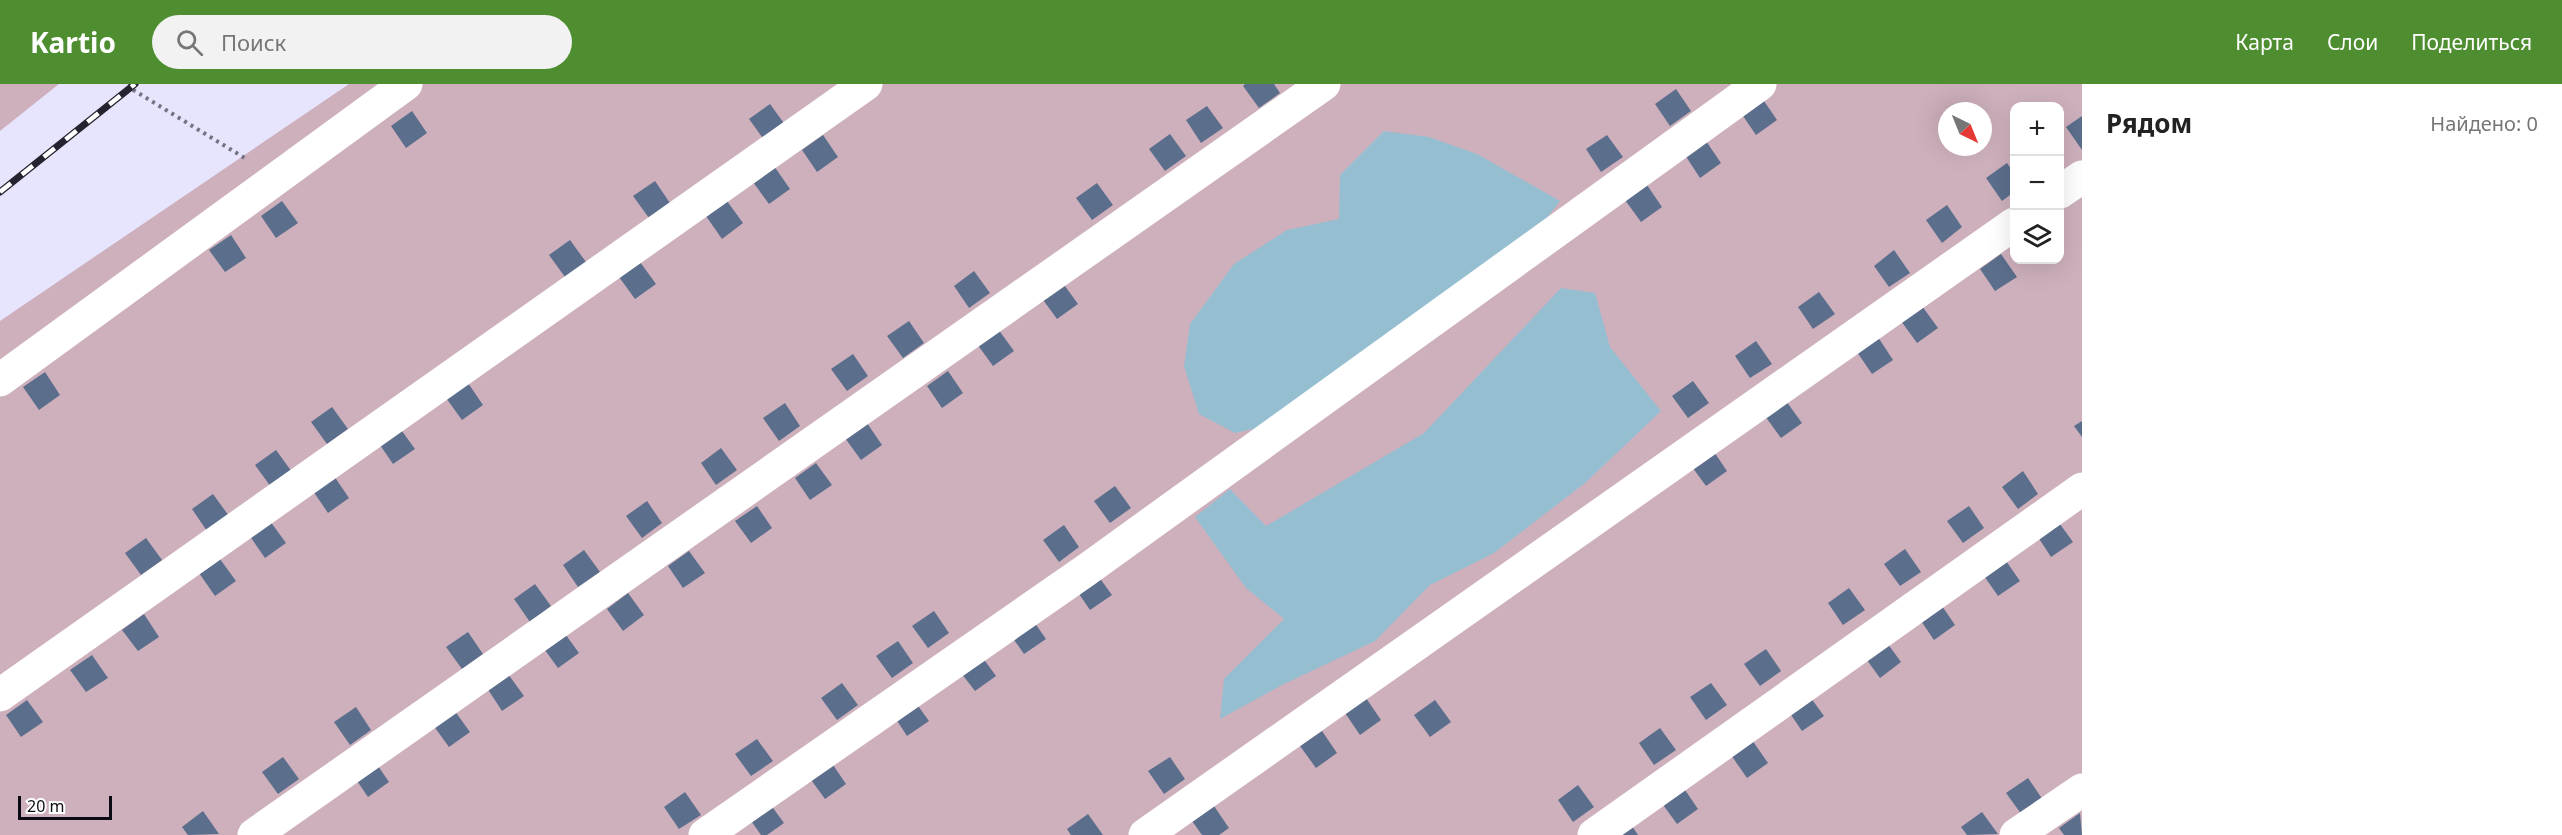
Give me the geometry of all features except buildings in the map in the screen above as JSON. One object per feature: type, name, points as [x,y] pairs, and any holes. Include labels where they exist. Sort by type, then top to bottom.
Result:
[{"type":"lane","points":[[0,380],[406,84]]},
{"type":"lane","points":[[0,695],[866,84]]},
{"type":"lane","points":[[254,835],[1324,84]]},
{"type":"lane","points":[[705,835],[1085,571],[1760,84]]},
{"type":"lane","points":[[2064,189],[2082,177]]},
{"type":"lane","points":[[1145,835],[2010,227]]},
{"type":"lane","points":[[1594,835],[2082,489]]},
{"type":"lane","points":[[2016,835],[2082,790]]},
{"type":"path","points":[[130,84],[130,88],[277,178]]},
{"type":"shaded area","points":[[0,84],[59,84],[0,131]]},
{"type":"shaded area","points":[[349,84],[2082,84],[2082,835],[0,835],[0,321]]},
{"type":"water","points":[[1384,131],[1429,137],[1477,154],[1560,201],[1533,236],[1271,425],[1235,433],[1199,414],[1184,366],[1190,324],[1234,264],[1287,230],[1339,219],[1340,175]]},
{"type":"water","points":[[1561,288],[1595,293],[1610,347],[1661,411],[1585,483],[1494,553],[1430,585],[1375,641],[1282,685],[1220,719],[1224,679],[1284,619],[1246,588],[1195,517],[1230,489],[1266,526],[1424,433]]},
{"type":"railway","points":[[0,192],[135,84]]}]
